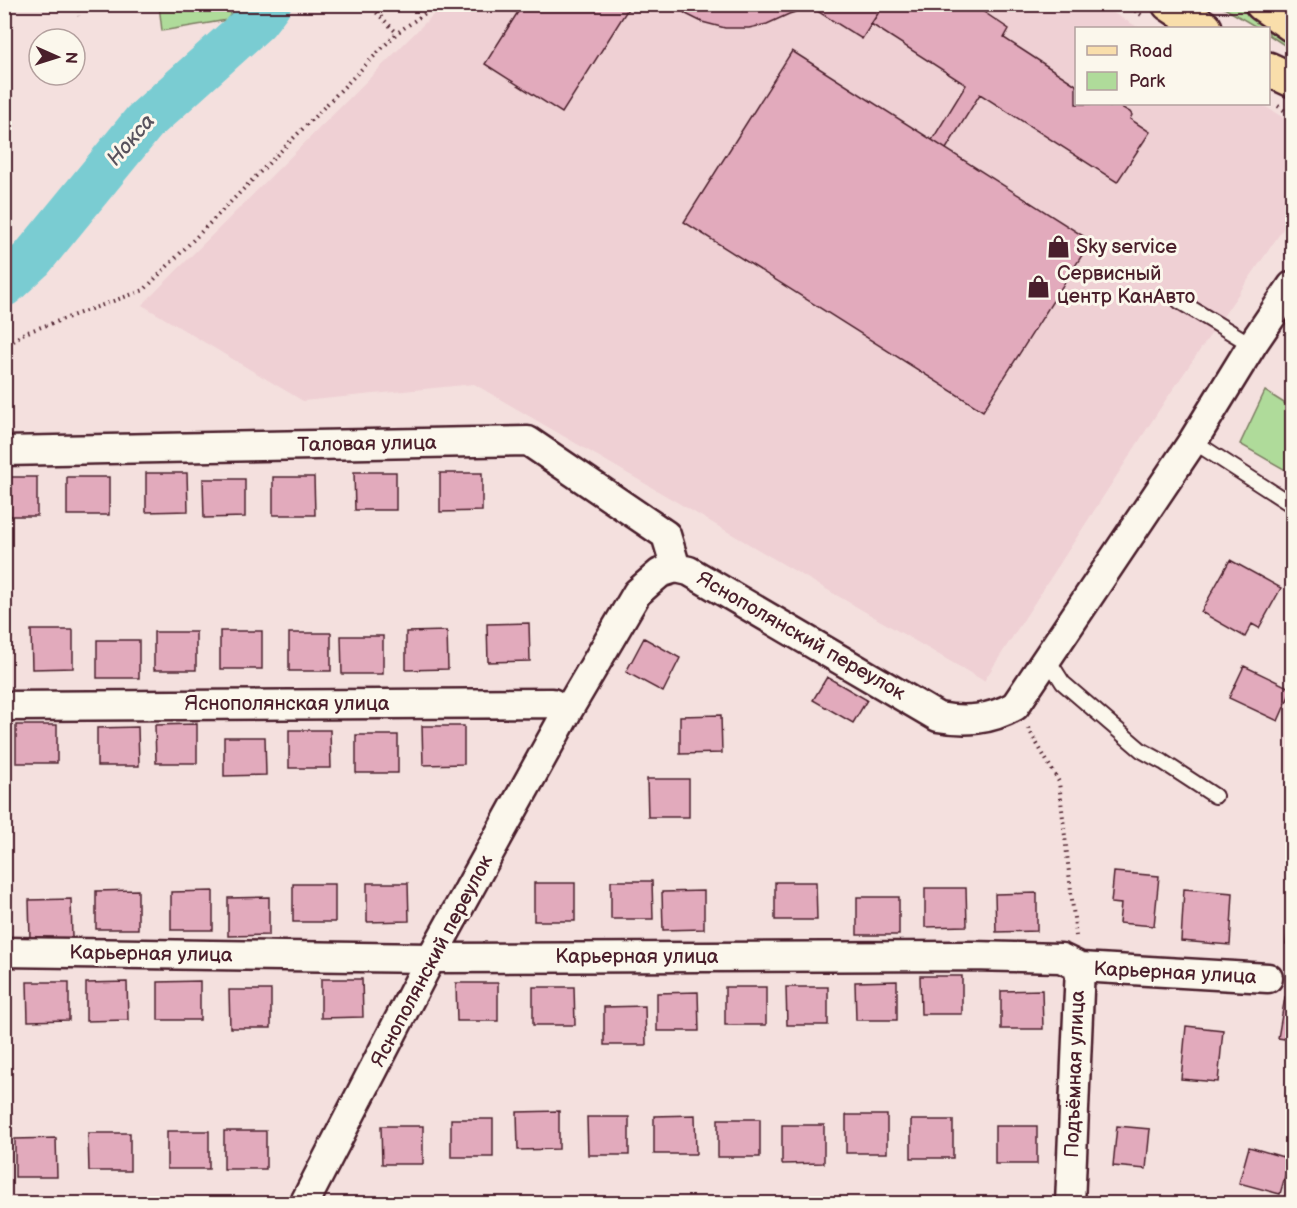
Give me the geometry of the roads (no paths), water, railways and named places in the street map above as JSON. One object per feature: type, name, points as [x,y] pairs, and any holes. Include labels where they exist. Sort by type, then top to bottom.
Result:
[{"type":"main road","points":[[1169,4],[1204,27]]},
{"type":"main road","points":[[1262,4],[1293,25]]},
{"type":"main road","points":[[1270,70],[1293,81]]},
{"type":"street","points":[[1047,658],[1194,441],[1252,345],[1293,286]]},
{"type":"street","name":"Таловая улица","points":[[4,451],[528,441],[666,535],[676,568]]},
{"type":"street","name":"Яснополянский переулок","points":[[304,1203],[431,958],[567,712],[637,593],[660,573],[676,568],[689,571],[938,717],[962,721],[983,719],[1002,713],[1015,705],[1047,658]]},
{"type":"street","name":"Яснополянская улица","points":[[4,705],[552,703],[567,712]]},
{"type":"street","name":"Карьерная улица","points":[[4,952],[431,958],[970,956],[1061,958],[1080,967],[1268,978]]},
{"type":"street","name":"Подъёмная улица","points":[[1070,1203],[1080,967]]},
{"type":"lane","points":[[1179,301],[1252,345]]},
{"type":"lane","points":[[1194,441],[1293,505]]},
{"type":"lane","points":[[1047,658],[1063,683],[1141,750],[1215,796]]},
{"type":"waterway","name":"Нокса","points":[[4,285],[32,259],[144,122],[256,21],[269,4]]},
{"type":"place","name":"Sky service","points":[[1058,247]]},
{"type":"place","name":"Сервисный центр КанАвто","points":[[1039,286]]}]
